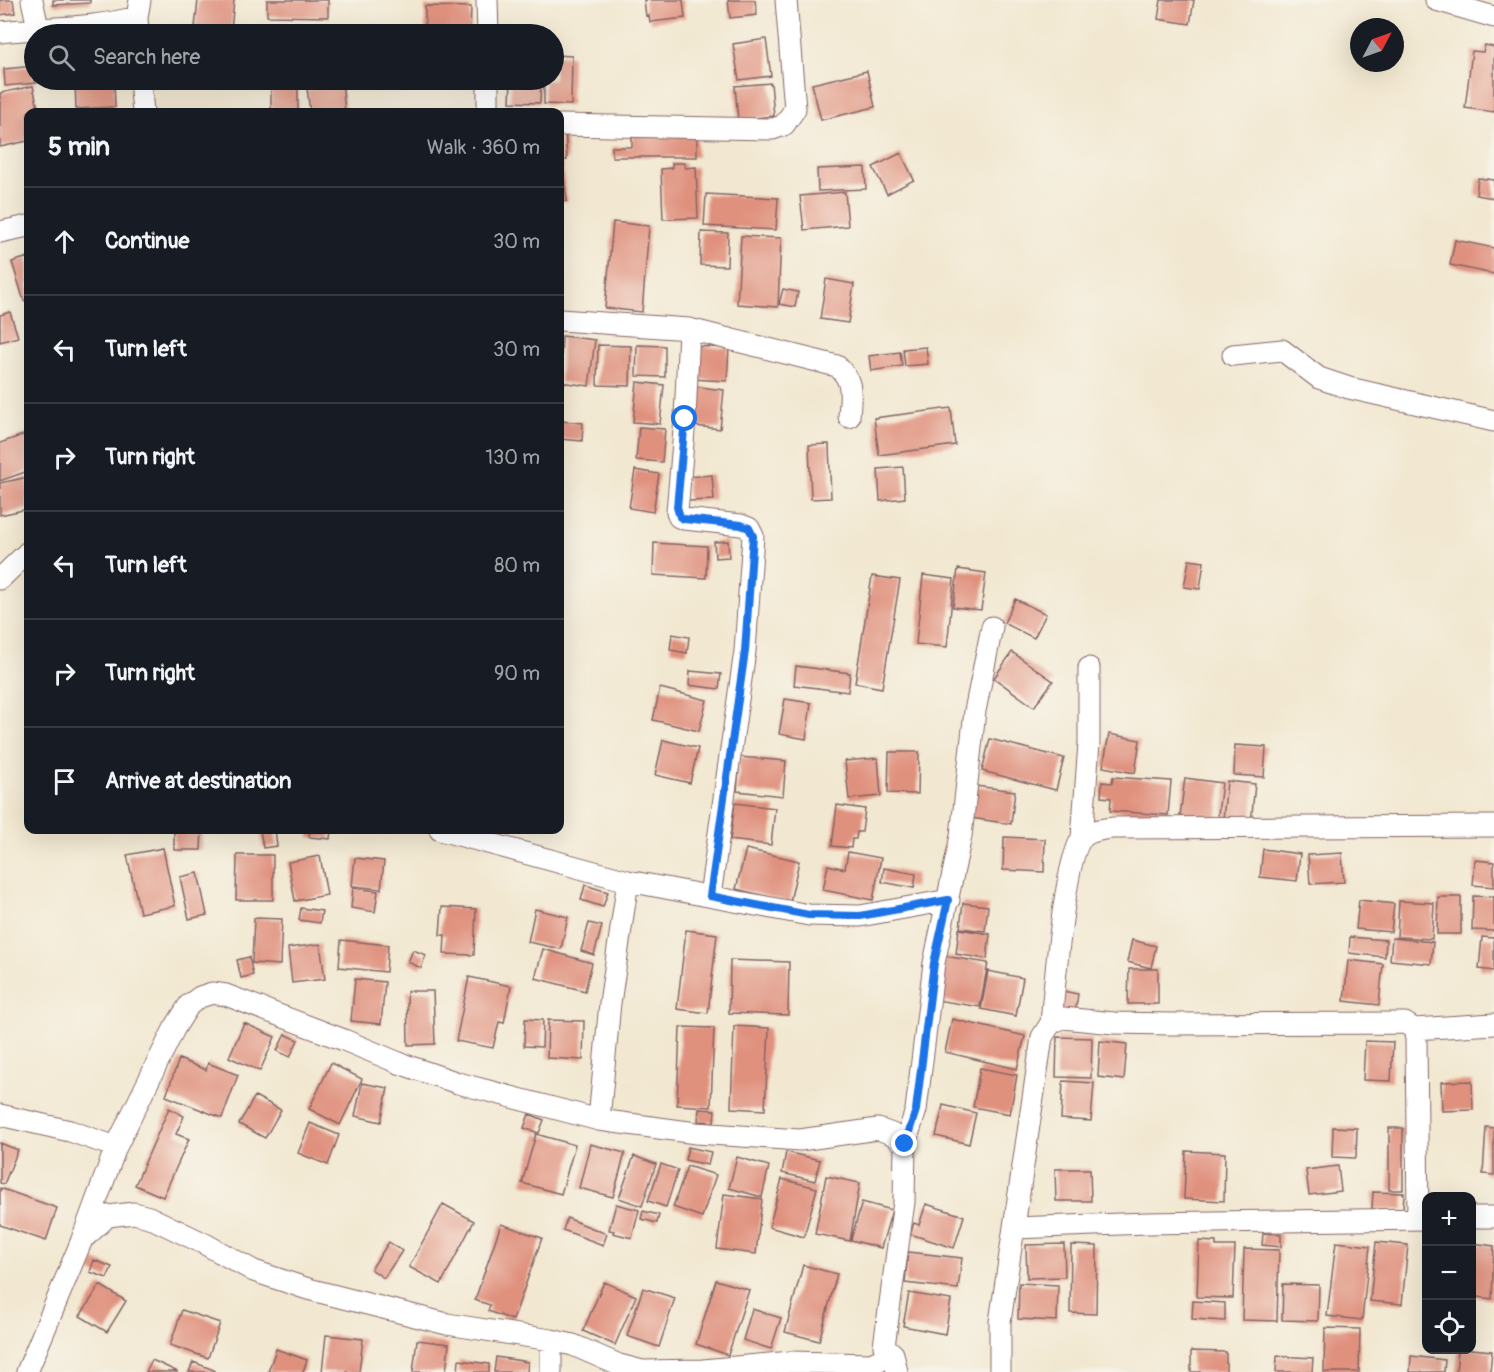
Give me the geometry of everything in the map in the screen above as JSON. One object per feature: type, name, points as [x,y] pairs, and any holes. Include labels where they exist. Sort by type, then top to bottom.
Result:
[{"type":"street","points":[[32,0],[37,24]]},
{"type":"street","points":[[487,0],[488,24]]},
{"type":"street","points":[[564,125],[773,129],[784,125],[795,109],[786,0]]},
{"type":"street","points":[[1436,0],[1494,17]]},
{"type":"street","points":[[111,24],[138,17]]},
{"type":"street","points":[[0,32],[24,29]]},
{"type":"street","points":[[141,90],[143,108]]},
{"type":"street","points":[[488,90],[488,108]]},
{"type":"street","points":[[0,232],[24,227]]},
{"type":"street","points":[[564,321],[689,329],[837,366],[844,372],[851,384],[849,417]]},
{"type":"street","points":[[689,329],[685,419],[677,512],[684,519],[741,525],[749,528],[753,536],[745,651],[710,896]]},
{"type":"street","points":[[1233,356],[1282,350],[1319,378],[1349,388],[1494,421]]},
{"type":"street","points":[[0,578],[24,556]]},
{"type":"street","points":[[895,1363],[884,1346],[904,1202],[905,1144],[916,1110],[934,963],[961,836],[975,711],[992,627]]},
{"type":"street","points":[[999,1372],[1000,1322],[1015,1228],[1022,1161],[1042,1037],[1051,1023],[1065,897],[1072,861],[1082,838],[1089,743],[1089,668]]},
{"type":"street","points":[[1082,838],[1096,830],[1113,828],[1494,826]]},
{"type":"street","points":[[455,834],[628,881],[819,915],[860,916],[948,900]]},
{"type":"street","points":[[599,1120],[610,1003],[628,881]]},
{"type":"street","points":[[27,1372],[81,1242],[116,1147],[174,1029],[189,1005],[200,997],[212,993],[226,994],[399,1063],[448,1080],[599,1120],[696,1133],[800,1140],[878,1129],[892,1134],[905,1144]]},
{"type":"street","points":[[1051,1023],[1063,1018],[1114,1023],[1405,1023],[1414,1029],[1494,1024]]},
{"type":"street","points":[[1015,1228],[1147,1223],[1422,1219],[1414,1029]]},
{"type":"street","points":[[0,1115],[70,1131],[116,1147]]},
{"type":"street","points":[[81,1242],[108,1216],[134,1213],[149,1217],[254,1270],[308,1290],[447,1324],[573,1345],[619,1365],[642,1371],[703,1370],[791,1362],[895,1363]]},
{"type":"street","points":[[1476,1217],[1494,1217]]},
{"type":"street","points":[[551,1340],[551,1372]]},
{"type":"building","points":[[0,0],[13,0],[15,13],[0,15]]},
{"type":"building","points":[[53,0],[90,0],[90,3],[53,5]]},
{"type":"building","points":[[198,0],[234,0],[232,24],[195,24]]},
{"type":"building","points":[[267,0],[328,0],[328,17],[267,16]]},
{"type":"building","points":[[644,0],[683,0],[685,18],[650,22],[649,15],[646,16]]},
{"type":"building","points":[[728,0],[755,0],[757,15],[730,18]]},
{"type":"building","points":[[1161,0],[1194,0],[1190,24],[1158,19]]},
{"type":"building","points":[[425,6],[471,7],[470,24],[425,24]]},
{"type":"building","points":[[766,39],[771,76],[739,80],[733,44]]},
{"type":"building","points":[[1485,45],[1494,47],[1494,112],[1465,108],[1472,51],[1483,52]]},
{"type":"building","points":[[564,56],[572,56],[571,105],[544,104],[544,90],[564,90]]},
{"type":"building","points":[[24,67],[24,84],[5,86],[4,69]]},
{"type":"building","points":[[867,71],[875,107],[821,120],[812,84]]},
{"type":"building","points":[[771,83],[774,116],[738,120],[735,86]]},
{"type":"building","points":[[24,88],[24,90],[34,90],[38,108],[24,108],[24,142],[0,147],[0,93]]},
{"type":"building","points":[[75,90],[114,90],[115,107],[76,108]]},
{"type":"building","points":[[271,90],[298,90],[298,108],[271,108]]},
{"type":"building","points":[[307,90],[343,90],[345,108],[310,108]]},
{"type":"building","points":[[511,90],[541,90],[540,103],[510,102]]},
{"type":"building","points":[[564,127],[565,127],[567,160],[564,160]]},
{"type":"building","points":[[632,134],[697,134],[697,157],[612,157],[612,147],[632,147]]},
{"type":"building","points":[[901,153],[914,180],[887,194],[873,167]]},
{"type":"building","points":[[672,163],[685,163],[685,168],[696,167],[698,218],[663,219],[661,169],[672,168]]},
{"type":"building","points":[[865,167],[866,189],[818,191],[817,169]]},
{"type":"building","points":[[564,178],[567,201],[564,201]]},
{"type":"building","points":[[1478,178],[1494,180],[1494,198],[1476,195]]},
{"type":"building","points":[[845,192],[848,226],[804,230],[800,196]]},
{"type":"building","points":[[706,194],[778,198],[776,230],[704,226]]},
{"type":"building","points":[[613,222],[649,226],[642,312],[605,308]]},
{"type":"building","points":[[701,232],[728,233],[727,266],[700,265]]},
{"type":"building","points":[[741,236],[781,238],[778,307],[737,304]]},
{"type":"building","points":[[1455,240],[1494,248],[1494,274],[1450,265]]},
{"type":"building","points":[[24,258],[24,301],[12,262]]},
{"type":"building","points":[[826,279],[854,284],[848,323],[820,319]]},
{"type":"building","points":[[783,289],[798,292],[795,307],[779,304]]},
{"type":"building","points":[[10,312],[18,337],[0,342],[0,315]]},
{"type":"building","points":[[564,336],[595,340],[589,386],[564,383]]},
{"type":"building","points":[[598,345],[631,346],[630,386],[597,385]]},
{"type":"building","points":[[637,345],[665,346],[665,377],[636,376]]},
{"type":"building","points":[[692,346],[729,348],[727,381],[691,379]]},
{"type":"building","points":[[926,347],[928,364],[905,366],[903,349]]},
{"type":"building","points":[[900,352],[902,366],[871,371],[869,356]]},
{"type":"building","points":[[637,382],[664,385],[660,424],[633,422]]},
{"type":"building","points":[[691,386],[724,390],[720,429],[687,425]]},
{"type":"building","points":[[951,408],[955,445],[879,455],[874,418]]},
{"type":"building","points":[[564,421],[583,423],[582,441],[564,439]]},
{"type":"building","points":[[639,427],[665,429],[662,462],[636,460]]},
{"type":"building","points":[[24,435],[24,472],[0,481],[0,443]]},
{"type":"building","points":[[829,444],[831,498],[811,499],[809,445]]},
{"type":"building","points":[[903,467],[905,498],[880,501],[878,469]]},
{"type":"building","points":[[635,470],[659,474],[653,512],[629,508]]},
{"type":"building","points":[[712,475],[714,500],[688,501],[687,477]]},
{"type":"building","points":[[24,478],[24,510],[0,515],[0,483]]},
{"type":"building","points":[[728,541],[729,557],[715,558],[714,542]]},
{"type":"building","points":[[654,543],[707,546],[706,578],[653,575]]},
{"type":"building","points":[[1189,560],[1204,562],[1200,589],[1184,587]]},
{"type":"building","points":[[958,569],[986,573],[981,610],[953,607]]},
{"type":"building","points":[[923,575],[954,579],[947,647],[916,644]]},
{"type":"building","points":[[872,576],[900,580],[882,688],[855,683]]},
{"type":"building","points":[[1015,599],[1046,614],[1034,638],[1004,623]]},
{"type":"building","points":[[672,634],[689,637],[687,653],[670,650]]},
{"type":"building","points":[[1012,652],[1053,681],[1034,707],[994,678]]},
{"type":"building","points":[[796,666],[850,673],[848,692],[794,685]]},
{"type":"building","points":[[690,671],[721,674],[719,689],[689,685]]},
{"type":"building","points":[[660,688],[707,700],[699,731],[653,720]]},
{"type":"building","points":[[785,699],[811,703],[806,739],[779,734]]},
{"type":"building","points":[[1109,734],[1140,740],[1135,773],[1103,767]]},
{"type":"building","points":[[990,739],[1064,758],[1056,790],[982,771]]},
{"type":"building","points":[[663,740],[698,748],[690,783],[655,775]]},
{"type":"building","points":[[1235,745],[1266,747],[1264,777],[1234,775]]},
{"type":"building","points":[[889,752],[919,752],[918,794],[888,793]]},
{"type":"building","points":[[740,757],[786,761],[783,796],[737,791]]},
{"type":"building","points":[[878,758],[881,796],[849,799],[845,761]]},
{"type":"building","points":[[1113,777],[1171,781],[1168,815],[1110,811],[1111,798],[1101,797],[1102,782],[1112,783]]},
{"type":"building","points":[[1185,778],[1222,783],[1217,822],[1180,816]]},
{"type":"building","points":[[1227,781],[1255,784],[1251,823],[1223,819]]},
{"type":"building","points":[[975,786],[1015,791],[1011,824],[971,818]]},
{"type":"building","points":[[735,803],[775,808],[771,845],[730,840]]},
{"type":"building","points":[[837,805],[865,809],[862,832],[857,832],[856,839],[852,839],[851,848],[832,846]]},
{"type":"building","points":[[174,834],[202,834],[201,850],[174,850]]},
{"type":"building","points":[[261,834],[276,834],[277,846],[263,848]]},
{"type":"building","points":[[309,834],[331,834],[330,839],[309,837]]},
{"type":"building","points":[[1004,837],[1045,839],[1044,872],[1003,870]]},
{"type":"building","points":[[163,848],[175,906],[140,913],[127,855]]},
{"type":"building","points":[[746,849],[799,861],[790,902],[736,889]]},
{"type":"building","points":[[1263,849],[1300,854],[1297,881],[1260,877]]},
{"type":"building","points":[[848,852],[881,858],[873,900],[823,890],[828,865],[845,869]]},
{"type":"building","points":[[1342,853],[1344,882],[1310,884],[1308,855]]},
{"type":"building","points":[[237,855],[273,855],[273,900],[236,900]]},
{"type":"building","points":[[320,856],[327,895],[295,901],[288,862]]},
{"type":"building","points":[[355,858],[384,861],[381,889],[352,886]]},
{"type":"building","points":[[1475,860],[1494,862],[1494,887],[1473,885]]},
{"type":"building","points":[[884,868],[916,874],[914,888],[882,882]]},
{"type":"building","points":[[198,873],[207,915],[189,919],[180,877]]},
{"type":"building","points":[[585,885],[608,892],[603,907],[581,900]]},
{"type":"building","points":[[353,888],[378,891],[375,912],[351,908]]},
{"type":"building","points":[[1473,896],[1494,897],[1494,931],[1472,930]]},
{"type":"building","points":[[1438,897],[1461,897],[1461,934],[1437,934]]},
{"type":"building","points":[[1359,900],[1394,904],[1391,932],[1356,929]]},
{"type":"building","points":[[1399,901],[1434,903],[1432,939],[1397,937]]},
{"type":"building","points":[[963,903],[988,906],[985,931],[960,928]]},
{"type":"building","points":[[442,907],[476,909],[474,955],[444,954],[445,935],[440,935]]},
{"type":"building","points":[[301,908],[322,911],[320,923],[299,920]]},
{"type":"building","points":[[535,909],[568,917],[561,949],[528,942]]},
{"type":"building","points":[[254,918],[282,919],[280,965],[252,963]]},
{"type":"building","points":[[589,923],[602,926],[594,955],[581,951]]},
{"type":"building","points":[[959,929],[990,934],[987,959],[956,954]]},
{"type":"building","points":[[686,930],[717,934],[708,1013],[677,1009]]},
{"type":"building","points":[[1350,937],[1386,940],[1385,957],[1349,953]]},
{"type":"building","points":[[1482,937],[1494,938],[1494,971],[1479,969]]},
{"type":"building","points":[[1392,938],[1433,942],[1431,964],[1390,960]]},
{"type":"building","points":[[341,940],[388,945],[386,972],[339,967]]},
{"type":"building","points":[[1132,940],[1156,946],[1151,968],[1127,962]]},
{"type":"building","points":[[320,944],[325,979],[292,983],[288,948]]},
{"type":"building","points":[[543,949],[592,963],[585,991],[535,978]]},
{"type":"building","points":[[413,950],[426,955],[421,968],[408,962]]},
{"type":"building","points":[[944,956],[988,963],[980,1007],[936,1000]]},
{"type":"building","points":[[249,957],[253,975],[241,978],[237,960]]},
{"type":"building","points":[[730,960],[789,962],[788,1015],[729,1013]]},
{"type":"building","points":[[1348,960],[1383,964],[1379,1005],[1344,1001]]},
{"type":"building","points":[[1129,969],[1158,969],[1158,1004],[1128,1004]]},
{"type":"building","points":[[988,971],[1023,978],[1016,1016],[981,1009]]},
{"type":"building","points":[[469,977],[511,986],[504,1023],[499,1022],[493,1048],[456,1041]]},
{"type":"building","points":[[355,979],[385,982],[381,1024],[351,1021]]},
{"type":"building","points":[[407,991],[433,991],[435,1044],[408,1045]]},
{"type":"building","points":[[1063,991],[1078,994],[1075,1013],[1059,1009]]},
{"type":"building","points":[[525,1019],[543,1020],[542,1047],[524,1046]]},
{"type":"building","points":[[952,1019],[1025,1036],[1017,1069],[945,1052]]},
{"type":"building","points":[[548,1020],[584,1021],[583,1060],[547,1058]]},
{"type":"building","points":[[244,1023],[275,1037],[260,1071],[229,1057]]},
{"type":"building","points":[[734,1026],[769,1028],[765,1110],[731,1108]]},
{"type":"building","points":[[680,1027],[714,1028],[711,1107],[677,1105]]},
{"type":"building","points":[[285,1034],[298,1040],[290,1057],[277,1051]]},
{"type":"building","points":[[1057,1037],[1092,1038],[1091,1078],[1056,1077]]},
{"type":"building","points":[[1100,1041],[1127,1044],[1124,1080],[1098,1077]]},
{"type":"building","points":[[1365,1041],[1393,1042],[1391,1081],[1363,1080]]},
{"type":"building","points":[[179,1059],[206,1070],[208,1063],[238,1075],[222,1118],[166,1096]]},
{"type":"building","points":[[331,1063],[362,1079],[340,1125],[309,1109]]},
{"type":"building","points":[[980,1068],[1017,1075],[1010,1114],[973,1107]]},
{"type":"building","points":[[1063,1081],[1094,1083],[1091,1121],[1061,1119]]},
{"type":"building","points":[[1472,1081],[1473,1110],[1442,1111],[1441,1082]]},
{"type":"building","points":[[362,1083],[388,1088],[381,1122],[355,1116]]},
{"type":"building","points":[[255,1096],[281,1110],[265,1138],[239,1124]]},
{"type":"building","points":[[943,1105],[976,1113],[969,1144],[936,1136]]},
{"type":"building","points":[[169,1108],[184,1116],[176,1134],[189,1139],[163,1197],[135,1185]]},
{"type":"building","points":[[699,1109],[715,1110],[714,1122],[698,1121]]},
{"type":"building","points":[[529,1114],[544,1120],[539,1133],[524,1128]]},
{"type":"building","points":[[310,1123],[339,1135],[328,1165],[298,1153]]},
{"type":"building","points":[[1333,1127],[1357,1128],[1356,1158],[1332,1157]]},
{"type":"building","points":[[1486,1127],[1494,1128],[1494,1175],[1483,1174]]},
{"type":"building","points":[[1389,1128],[1403,1128],[1403,1190],[1389,1190]]},
{"type":"building","points":[[536,1134],[575,1145],[561,1194],[522,1183]]},
{"type":"building","points":[[0,1143],[18,1150],[4,1184],[0,1183]]},
{"type":"building","points":[[590,1144],[625,1153],[613,1197],[579,1188]]},
{"type":"building","points":[[688,1147],[711,1152],[708,1165],[685,1160]]},
{"type":"building","points":[[1186,1151],[1225,1153],[1224,1201],[1184,1199]]},
{"type":"building","points":[[786,1152],[820,1160],[815,1181],[782,1173]]},
{"type":"building","points":[[634,1156],[656,1164],[642,1206],[619,1198]]},
{"type":"building","points":[[737,1157],[769,1166],[762,1197],[729,1188]]},
{"type":"building","points":[[661,1164],[678,1170],[666,1207],[648,1201]]},
{"type":"building","points":[[687,1166],[716,1175],[702,1217],[673,1207]]},
{"type":"building","points":[[1338,1166],[1341,1191],[1309,1195],[1306,1170]]},
{"type":"building","points":[[1055,1169],[1090,1169],[1091,1201],[1056,1201]]},
{"type":"building","points":[[826,1176],[860,1183],[850,1241],[815,1234]]},
{"type":"building","points":[[782,1179],[817,1188],[804,1237],[769,1227]]},
{"type":"building","points":[[0,1188],[57,1208],[46,1241],[0,1225]]},
{"type":"building","points":[[1373,1192],[1404,1193],[1403,1210],[1372,1209]]},
{"type":"building","points":[[724,1194],[762,1199],[756,1254],[717,1249]]},
{"type":"building","points":[[862,1202],[892,1210],[881,1248],[851,1240]]},
{"type":"building","points":[[443,1204],[474,1221],[441,1284],[409,1267]]},
{"type":"building","points":[[616,1204],[639,1210],[632,1238],[609,1230]]},
{"type":"building","points":[[926,1204],[964,1216],[954,1248],[910,1234],[914,1223],[919,1225]]},
{"type":"building","points":[[643,1211],[659,1215],[657,1223],[641,1219]]},
{"type":"building","points":[[567,1218],[607,1234],[603,1245],[563,1230]]},
{"type":"building","points":[[501,1224],[542,1238],[513,1320],[488,1311],[490,1305],[475,1300]]},
{"type":"building","points":[[1263,1233],[1281,1234],[1281,1247],[1262,1245]]},
{"type":"building","points":[[1199,1241],[1216,1242],[1216,1246],[1235,1246],[1233,1298],[1197,1297]]},
{"type":"building","points":[[389,1242],[402,1251],[384,1278],[371,1269]]},
{"type":"building","points":[[1336,1242],[1370,1246],[1362,1320],[1327,1316]]},
{"type":"building","points":[[1376,1242],[1408,1245],[1402,1304],[1370,1301]]},
{"type":"building","points":[[1064,1244],[1065,1277],[1027,1278],[1026,1245]]},
{"type":"building","points":[[1476,1244],[1494,1246],[1492,1299],[1476,1297]]},
{"type":"building","points":[[1071,1245],[1097,1246],[1096,1314],[1070,1313]]},
{"type":"building","points":[[1244,1249],[1279,1250],[1277,1321],[1242,1320]]},
{"type":"building","points":[[908,1252],[962,1258],[958,1289],[905,1283]]},
{"type":"building","points":[[94,1260],[112,1267],[107,1278],[90,1272]]},
{"type":"building","points":[[803,1265],[837,1274],[819,1341],[785,1332]]},
{"type":"building","points":[[716,1280],[749,1290],[728,1355],[696,1344]]},
{"type":"building","points":[[604,1282],[636,1296],[615,1345],[583,1331]]},
{"type":"building","points":[[1019,1283],[1058,1285],[1057,1321],[1018,1319]]},
{"type":"building","points":[[1283,1284],[1319,1285],[1318,1321],[1282,1320]]},
{"type":"building","points":[[100,1285],[126,1301],[107,1332],[80,1316]]},
{"type":"building","points":[[643,1288],[675,1298],[659,1347],[627,1336]]},
{"type":"building","points":[[909,1293],[951,1300],[945,1334],[903,1326]]},
{"type":"building","points":[[1193,1301],[1225,1303],[1225,1321],[1192,1319]]},
{"type":"building","points":[[752,1309],[781,1318],[771,1349],[743,1340]]},
{"type":"building","points":[[182,1310],[220,1323],[208,1358],[170,1345]]},
{"type":"building","points":[[1325,1328],[1360,1329],[1359,1372],[1324,1372]]},
{"type":"building","points":[[326,1335],[363,1339],[359,1372],[322,1372]]},
{"type":"building","points":[[417,1340],[449,1344],[446,1372],[413,1372]]},
{"type":"building","points":[[276,1349],[307,1360],[303,1372],[268,1372]]},
{"type":"building","points":[[1476,1349],[1492,1351],[1490,1372],[1456,1372],[1458,1354],[1476,1354]]},
{"type":"building","points":[[1191,1351],[1226,1352],[1226,1372],[1191,1372]]},
{"type":"building","points":[[1277,1356],[1313,1358],[1312,1372],[1276,1372]]},
{"type":"building","points":[[1411,1356],[1445,1360],[1444,1372],[1410,1372]]},
{"type":"building","points":[[496,1357],[528,1362],[527,1372],[494,1372]]},
{"type":"building","points":[[152,1360],[178,1372],[146,1372]]},
{"type":"building","points":[[459,1360],[489,1364],[489,1372],[458,1372]]},
{"type":"building","points":[[193,1362],[214,1370],[214,1372],[189,1372]]},
{"type":"route","points":[[685,419],[677,512],[684,519],[741,525],[749,528],[753,536],[745,651],[710,896],[809,915],[860,916],[948,900],[934,963],[916,1110],[913,1126],[905,1144]]}]
